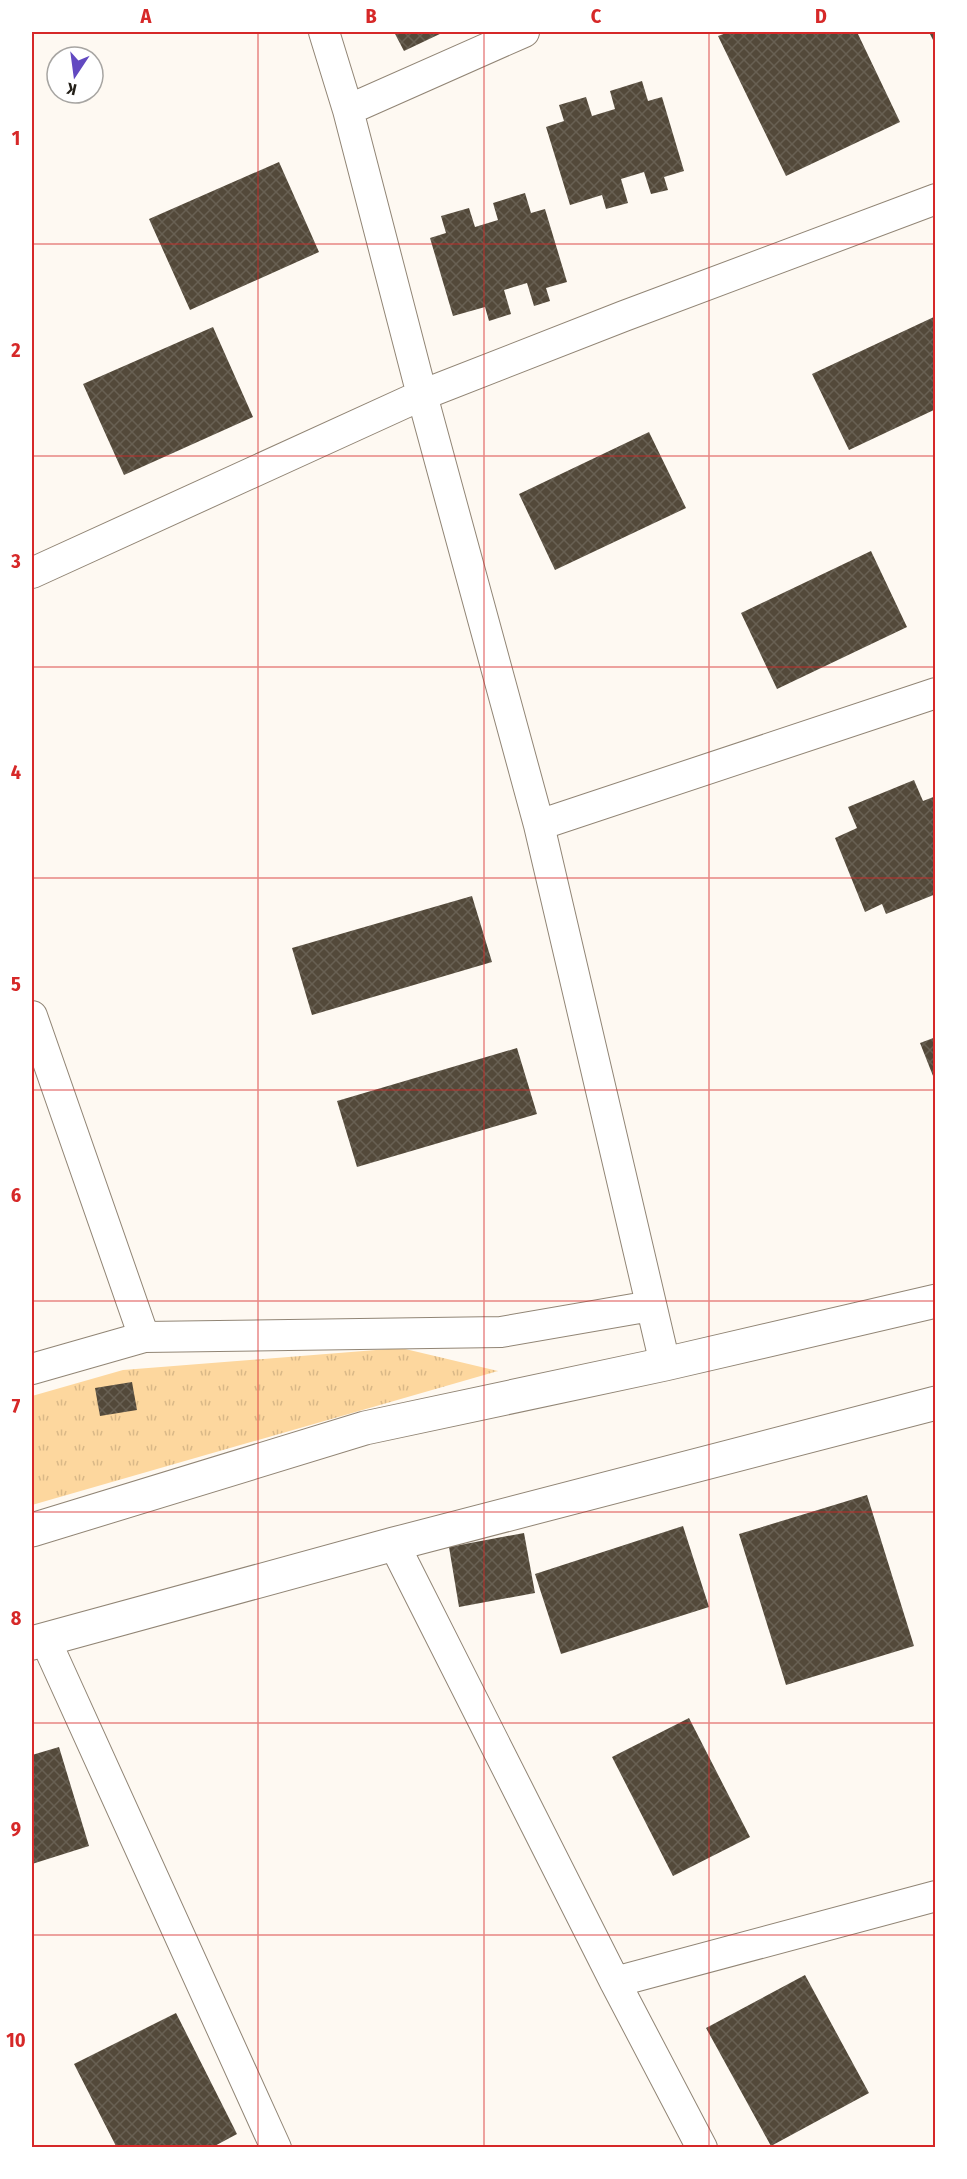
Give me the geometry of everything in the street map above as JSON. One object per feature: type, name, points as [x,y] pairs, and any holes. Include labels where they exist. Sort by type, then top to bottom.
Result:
[{"type":"main road","points":[[32,1530],[365,1428],[664,1364],[936,1301]]},
{"type":"main road","points":[[38,1641],[394,1544],[936,1403]]},
{"type":"street","points":[[324,32],[348,110],[422,395],[539,825],[664,1364]]},
{"type":"street","points":[[348,110],[524,32]]},
{"type":"street","points":[[32,573],[422,395],[613,320],[936,199]]},
{"type":"street","points":[[539,825],[936,693]]},
{"type":"street","points":[[32,1016],[144,1337]]},
{"type":"street","points":[[32,1369],[144,1337],[501,1332],[651,1306]]},
{"type":"street","points":[[394,1544],[615,1982],[702,2148]]},
{"type":"street","points":[[38,1641],[276,2148]]},
{"type":"street","points":[[615,1982],[936,1896]]},
{"type":"green space","points":[[401,1348],[498,1371],[32,1505],[32,1396],[123,1370]]},
{"type":"building","points":[[394,32],[444,32],[404,51]]},
{"type":"building","points":[[729,32],[857,32],[900,122],[786,176],[718,36]]},
{"type":"building","points":[[929,32],[936,32],[936,46]]},
{"type":"building","points":[[642,81],[648,101],[662,97],[684,171],[664,177],[668,190],[651,194],[644,172],[621,179],[628,203],[606,209],[602,195],[570,205],[546,127],[564,121],[559,105],[586,97],[592,116],[615,109],[610,91]]},
{"type":"building","points":[[279,162],[319,252],[190,310],[149,219]]},
{"type":"building","points":[[525,193],[531,213],[545,209],[567,282],[546,288],[550,301],[534,306],[527,283],[504,290],[511,314],[489,321],[485,307],[453,316],[430,238],[446,233],[441,216],[469,208],[475,227],[498,220],[493,203]]},
{"type":"building","points":[[936,316],[936,409],[849,450],[812,374]]},
{"type":"building","points":[[213,327],[253,417],[124,475],[83,384]]},
{"type":"building","points":[[649,432],[686,508],[555,570],[519,494]]},
{"type":"building","points":[[871,551],[907,627],[777,689],[741,613]]},
{"type":"building","points":[[914,780],[923,801],[936,796],[936,894],[886,914],[882,904],[865,912],[835,838],[857,828],[848,807]]},
{"type":"building","points":[[472,896],[492,962],[312,1015],[292,948]]},
{"type":"building","points":[[936,1037],[936,1081],[935,1081],[920,1043]]},
{"type":"building","points":[[517,1048],[537,1114],[357,1167],[337,1101]]},
{"type":"building","points":[[132,1382],[137,1410],[100,1416],[95,1388]]},
{"type":"building","points":[[867,1495],[914,1646],[786,1685],[739,1534]]},
{"type":"building","points":[[683,1526],[709,1607],[561,1654],[535,1574]]},
{"type":"building","points":[[524,1533],[535,1593],[459,1607],[449,1547]]},
{"type":"building","points":[[689,1718],[750,1837],[673,1876],[612,1757]]},
{"type":"building","points":[[59,1747],[89,1846],[32,1864],[32,1755]]},
{"type":"building","points":[[805,1975],[869,2093],[771,2146],[706,2028]]},
{"type":"building","points":[[176,2013],[237,2134],[211,2148],[117,2148],[74,2064]]}]
